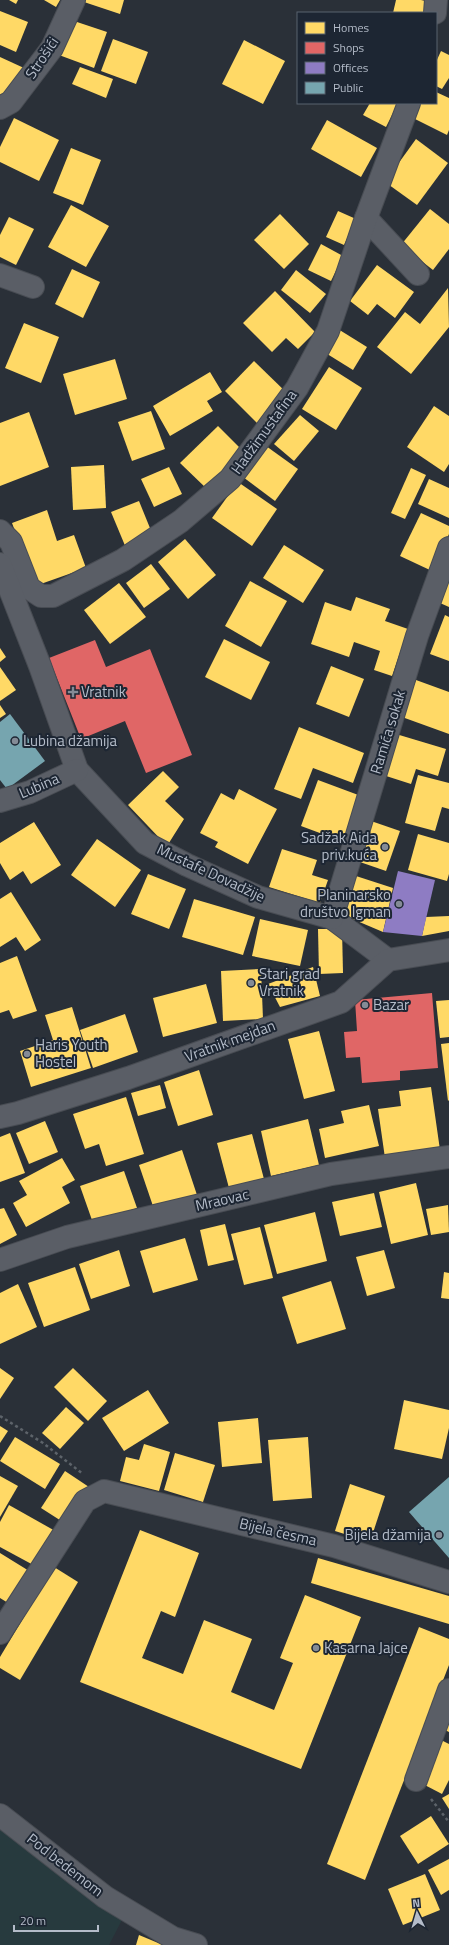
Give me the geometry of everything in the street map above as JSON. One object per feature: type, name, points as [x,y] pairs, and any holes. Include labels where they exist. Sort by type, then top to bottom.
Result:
[{"type":"street","name":"Strošići","points":[[0,108],[11,102],[52,48],[74,0]]},
{"type":"street","points":[[435,12],[436,0]]},
{"type":"street","name":"Hadžimustafina","points":[[0,531],[11,542],[30,588],[41,596],[53,596],[123,560],[182,521],[230,478],[297,388],[328,331],[366,218],[409,104]]},
{"type":"street","points":[[366,218],[418,274]]},
{"type":"street","points":[[0,275],[33,287]]},
{"type":"street","name":"Ramića sokak","points":[[332,918],[417,636],[449,548]]},
{"type":"street","name":"Mustafe Dovadžije","points":[[0,564],[40,666],[77,770],[145,842],[186,865],[258,897],[332,918],[388,960]]},
{"type":"street","name":"Lubina","points":[[0,801],[30,792],[77,770]]},
{"type":"street","points":[[388,960],[449,950]]},
{"type":"street","name":"Vratnik mejdan","points":[[0,1117],[18,1113],[128,1078],[341,1002],[388,960]]},
{"type":"street","name":"Mraovac","points":[[0,1260],[67,1237],[323,1176],[449,1157]]},
{"type":"street","points":[[0,1633],[85,1501],[104,1491]]},
{"type":"street","name":"Bijela česma","points":[[104,1491],[334,1546],[449,1582]]},
{"type":"street","points":[[416,1780],[449,1690]]},
{"type":"street","name":"Pod bedemom","points":[[0,1814],[106,1897],[173,1938],[196,1945]]},
{"type":"path","points":[[0,1416],[43,1442],[104,1491]]},
{"type":"green space","points":[[0,1821],[124,1916],[109,1945],[0,1945]]},
{"type":"building: Homes","points":[[9,0],[18,0],[16,4]]},
{"type":"building: Homes","points":[[44,0],[60,0],[56,7]]},
{"type":"building: Homes","points":[[85,0],[124,0],[120,14],[84,2]]},
{"type":"building: Homes","points":[[396,0],[421,0],[434,3],[431,12],[393,12]]},
{"type":"building: Homes","points":[[0,11],[28,22],[16,52],[0,45]]},
{"type":"building: Homes","points":[[71,20],[107,32],[94,68],[59,55]]},
{"type":"building: Homes","points":[[113,39],[148,52],[136,84],[101,71]]},
{"type":"building: Homes","points":[[244,40],[285,61],[263,104],[222,84]]},
{"type":"building: Homes","points":[[441,51],[449,55],[449,78],[442,89],[437,86],[437,60]]},
{"type":"building: Homes","points":[[0,57],[24,68],[0,99]]},
{"type":"building: Homes","points":[[80,67],[113,79],[106,98],[72,84]]},
{"type":"building: Homes","points":[[437,92],[449,98],[449,130],[447,135],[411,117],[417,104],[437,104]]},
{"type":"building: Homes","points":[[369,104],[398,104],[386,127],[363,115]]},
{"type":"building: Homes","points":[[14,118],[59,140],[39,181],[0,162],[0,147]]},
{"type":"building: Homes","points":[[327,120],[377,148],[361,177],[311,149]]},
{"type":"building: Homes","points":[[416,139],[448,163],[417,205],[385,182]]},
{"type":"building: Homes","points":[[71,148],[101,160],[83,205],[53,193]]},
{"type":"building: Homes","points":[[71,205],[109,226],[86,267],[48,247]]},
{"type":"building: Homes","points":[[430,209],[449,224],[449,249],[433,270],[401,245]]},
{"type":"building: Homes","points":[[338,211],[356,219],[344,245],[326,237]]},
{"type":"building: Homes","points":[[280,214],[309,244],[284,269],[254,240]]},
{"type":"building: Homes","points":[[9,217],[34,229],[16,265],[0,257],[0,235]]},
{"type":"building: Homes","points":[[321,244],[343,256],[331,281],[308,270]]},
{"type":"building: Homes","points":[[377,265],[414,292],[395,318],[377,304],[368,315],[350,301]]},
{"type":"building: Homes","points":[[72,269],[100,282],[83,318],[55,304]]},
{"type":"building: Homes","points":[[296,270],[326,294],[310,313],[281,290]]},
{"type":"building: Homes","points":[[448,288],[449,327],[411,374],[377,347],[405,312],[420,324]]},
{"type":"building: Homes","points":[[275,291],[315,332],[298,349],[286,338],[272,352],[243,323]]},
{"type":"building: Homes","points":[[24,323],[59,337],[41,383],[5,368]]},
{"type":"building: Homes","points":[[338,329],[367,347],[353,370],[324,352]]},
{"type":"building: Homes","points":[[115,359],[127,399],[75,415],[63,374]]},
{"type":"building: Homes","points":[[254,361],[290,396],[260,426],[225,391]]},
{"type":"building: Homes","points":[[329,367],[362,388],[336,430],[302,409]]},
{"type":"building: Homes","points":[[210,372],[222,392],[207,401],[213,411],[170,436],[153,406]]},
{"type":"building: Homes","points":[[434,406],[449,416],[449,464],[444,472],[407,447]]},
{"type":"building: Homes","points":[[151,411],[165,449],[132,461],[118,422]]},
{"type":"building: Homes","points":[[29,412],[49,467],[0,486],[0,423]]},
{"type":"building: Homes","points":[[300,415],[319,431],[294,461],[274,444]]},
{"type":"building: Homes","points":[[218,426],[244,452],[207,489],[180,463]]},
{"type":"building: Homes","points":[[266,446],[298,469],[275,501],[243,477]]},
{"type":"building: Homes","points":[[104,465],[106,508],[73,510],[71,467]]},
{"type":"building: Homes","points":[[169,467],[182,494],[154,507],[141,479]]},
{"type":"building: Homes","points":[[411,468],[426,475],[405,519],[391,513]]},
{"type":"building: Homes","points":[[429,479],[449,488],[449,518],[418,504]]},
{"type":"building: Homes","points":[[238,482],[277,509],[252,546],[212,518]]},
{"type":"building: Homes","points":[[139,501],[154,538],[126,548],[111,512]]},
{"type":"building: Homes","points":[[47,510],[57,541],[74,535],[86,568],[35,586],[12,523]]},
{"type":"building: Homes","points":[[421,513],[449,526],[449,534],[432,571],[400,556]]},
{"type":"building: Homes","points":[[185,539],[216,575],[188,599],[158,562]]},
{"type":"building: Homes","points":[[284,545],[324,570],[303,603],[263,578]]},
{"type":"building: Homes","points":[[151,564],[170,589],[144,608],[126,583]]},
{"type":"building: Homes","points":[[250,581],[287,601],[261,647],[225,626]]},
{"type":"building: Homes","points":[[449,581],[449,607],[440,603]]},
{"type":"building: Homes","points":[[119,583],[146,617],[110,644],[84,610]]},
{"type":"building: Homes","points":[[356,597],[390,609],[385,621],[408,629],[392,676],[374,670],[380,651],[354,642],[349,657],[311,644],[325,602],[351,611]]},
{"type":"building: Homes","points":[[445,615],[449,617],[449,661],[430,654]]},
{"type":"building: Homes","points":[[224,639],[270,662],[251,700],[205,677]]},
{"type":"building: Homes","points":[[0,648],[6,657],[0,662]]},
{"type":"building: Homes","points":[[331,666],[364,679],[349,717],[316,704]]},
{"type":"building: Homes","points":[[0,667],[16,690],[0,701]]},
{"type":"building: Homes","points":[[416,680],[449,692],[449,734],[402,717]]},
{"type":"building: Homes","points":[[0,705],[6,714],[0,718]]},
{"type":"building: Homes","points":[[299,727],[364,753],[353,783],[313,768],[301,799],[274,789]]},
{"type":"building: Homes","points":[[396,734],[446,749],[438,776],[416,769],[411,784],[383,775]]},
{"type":"building: Homes","points":[[163,771],[179,787],[165,801],[184,819],[167,846],[128,805]]},
{"type":"building: Homes","points":[[418,775],[449,783],[449,809],[442,807],[435,831],[405,823]]},
{"type":"building: Homes","points":[[318,780],[361,796],[344,842],[301,826]]},
{"type":"building: Homes","points":[[239,789],[277,809],[248,864],[215,847],[218,842],[200,833],[221,793],[234,800]]},
{"type":"building: Homes","points":[[371,821],[400,831],[386,871],[357,861]]},
{"type":"building: Homes","points":[[34,822],[61,865],[31,884],[23,871],[10,880],[0,863],[0,843]]},
{"type":"building: Homes","points":[[418,834],[449,843],[449,874],[447,881],[408,870]]},
{"type":"building: Homes","points":[[97,839],[141,870],[115,907],[71,875]]},
{"type":"building: Homes","points":[[282,849],[317,860],[312,875],[328,880],[320,903],[269,887]]},
{"type":"building: Homes","points":[[148,874],[186,889],[169,929],[131,914]]},
{"type":"building: Homes","points":[[356,876],[393,888],[383,932],[343,915]]},
{"type":"building: Homes","points":[[11,892],[41,940],[25,951],[16,937],[0,947],[0,899]]},
{"type":"building: Homes","points":[[194,899],[255,917],[243,955],[182,937]]},
{"type":"building: Homes","points":[[449,916],[449,931],[422,936],[426,917]]},
{"type":"building: Homes","points":[[260,919],[308,930],[300,966],[252,956]]},
{"type":"building: Homes","points":[[318,929],[342,929],[343,973],[319,974]]},
{"type":"building: Homes","points":[[17,956],[37,1011],[13,1019],[9,1010],[0,1013],[0,963]]},
{"type":"building: Homes","points":[[313,967],[320,996],[280,1007],[268,984]]},
{"type":"building: Homes","points":[[261,969],[263,1019],[223,1021],[221,971]]},
{"type":"building: Homes","points":[[206,984],[217,1023],[163,1037],[153,998]]},
{"type":"building: Homes","points":[[449,1000],[449,1037],[440,1038],[436,1001]]},
{"type":"building: Homes","points":[[72,1007],[91,1068],[31,1087],[20,1051],[53,1040],[45,1015]]},
{"type":"building: Homes","points":[[125,1014],[138,1052],[93,1068],[80,1030]]},
{"type":"building: Homes","points":[[319,1031],[335,1091],[304,1099],[288,1039]]},
{"type":"building: Homes","points":[[449,1043],[449,1100],[448,1101],[441,1044]]},
{"type":"building: Homes","points":[[199,1070],[213,1115],[178,1126],[164,1082]]},
{"type":"building: Homes","points":[[160,1085],[166,1108],[138,1116],[131,1093]]},
{"type":"building: Homes","points":[[431,1087],[440,1150],[385,1158],[378,1109],[401,1106],[399,1091]]},
{"type":"building: Homes","points":[[126,1097],[144,1154],[106,1166],[99,1144],[85,1149],[73,1114]]},
{"type":"building: Homes","points":[[369,1105],[379,1146],[325,1158],[319,1129],[344,1123],[341,1111]]},
{"type":"building: Homes","points":[[308,1119],[319,1165],[271,1176],[261,1131]]},
{"type":"building: Homes","points":[[45,1121],[58,1152],[29,1164],[16,1133]]},
{"type":"building: Homes","points":[[10,1133],[25,1173],[0,1182],[0,1137]]},
{"type":"building: Homes","points":[[252,1134],[264,1179],[229,1188],[217,1143]]},
{"type":"building: Homes","points":[[182,1150],[198,1198],[155,1212],[139,1165]]},
{"type":"building: Homes","points":[[62,1158],[75,1180],[62,1187],[70,1203],[26,1227],[13,1203],[27,1195],[19,1181]]},
{"type":"building: Homes","points":[[124,1171],[137,1208],[93,1223],[80,1186]]},
{"type":"building: Homes","points":[[416,1183],[428,1235],[391,1244],[379,1192]]},
{"type":"building: Homes","points":[[374,1193],[382,1227],[340,1236],[332,1202]]},
{"type":"building: Homes","points":[[448,1205],[449,1232],[431,1235],[426,1209]]},
{"type":"building: Homes","points":[[4,1208],[17,1235],[0,1244],[0,1209]]},
{"type":"building: Homes","points":[[315,1212],[327,1261],[277,1274],[264,1225]]},
{"type":"building: Homes","points":[[225,1224],[234,1260],[208,1266],[200,1230]]},
{"type":"building: Homes","points":[[260,1227],[273,1278],[244,1285],[231,1234]]},
{"type":"building: Homes","points":[[185,1238],[198,1280],[153,1293],[140,1251]]},
{"type":"building: Homes","points":[[119,1250],[130,1286],[91,1299],[79,1264]]},
{"type":"building: Homes","points":[[384,1250],[395,1288],[367,1296],[356,1257]]},
{"type":"building: Homes","points":[[75,1267],[90,1310],[44,1327],[28,1283]]},
{"type":"building: Homes","points":[[444,1272],[449,1273],[449,1299],[441,1298]]},
{"type":"building: Homes","points":[[331,1281],[346,1329],[297,1344],[282,1297]]},
{"type":"building: Homes","points":[[18,1284],[37,1327],[0,1344],[0,1293]]},
{"type":"building: Homes","points":[[0,1368],[14,1378],[0,1399]]},
{"type":"building: Homes","points":[[73,1368],[107,1401],[88,1421],[54,1387]]},
{"type":"building: Homes","points":[[148,1390],[169,1423],[124,1451],[102,1418]]},
{"type":"building: Homes","points":[[404,1400],[449,1410],[449,1428],[442,1459],[394,1449]]},
{"type":"building: Homes","points":[[66,1407],[84,1423],[60,1449],[42,1433]]},
{"type":"building: Homes","points":[[258,1418],[262,1463],[222,1467],[218,1422]]},
{"type":"building: Homes","points":[[0,1426],[8,1431],[0,1443]]},
{"type":"building: Homes","points":[[15,1437],[60,1464],[45,1489],[0,1461]]},
{"type":"building: Homes","points":[[308,1437],[312,1498],[273,1501],[268,1440]]},
{"type":"building: Homes","points":[[144,1444],[170,1452],[159,1491],[120,1481],[126,1457],[139,1460]]},
{"type":"building: Homes","points":[[175,1453],[215,1465],[203,1502],[164,1490]]},
{"type":"building: Homes","points":[[65,1471],[89,1487],[66,1524],[41,1508]]},
{"type":"building: Homes","points":[[0,1476],[18,1486],[0,1517]]},
{"type":"building: Homes","points":[[350,1484],[385,1496],[370,1542],[335,1531]]},
{"type":"building: Homes","points":[[9,1505],[57,1532],[37,1567],[0,1547],[0,1522]]},
{"type":"building: Homes","name":"Kasarna Jajce","points":[[140,1530],[199,1553],[175,1617],[161,1611],[142,1658],[183,1674],[204,1620],[252,1639],[231,1692],[274,1710],[293,1663],[280,1658],[305,1595],[361,1617],[301,1769],[80,1682]]},
{"type":"building: Homes","points":[[0,1553],[34,1574],[13,1606],[0,1598]]},
{"type":"building: Homes","points":[[318,1558],[449,1596],[449,1624],[311,1583]]},
{"type":"building: Homes","points":[[54,1567],[78,1582],[20,1680],[0,1668],[0,1657]]},
{"type":"building: Homes","points":[[419,1627],[449,1639],[449,1665],[365,1880],[327,1864]]},
{"type":"building: Homes","points":[[449,1716],[449,1732],[443,1729]]},
{"type":"building: Homes","points":[[441,1740],[449,1744],[449,1780],[442,1794],[419,1782]]},
{"type":"building: Homes","points":[[449,1794],[449,1809],[442,1798]]},
{"type":"building: Homes","points":[[431,1816],[449,1844],[418,1864],[400,1836]]},
{"type":"building: Homes","points":[[449,1859],[449,1890],[441,1895],[428,1870]]},
{"type":"building: Homes","points":[[425,1874],[440,1910],[403,1925],[388,1889]]},
{"type":"building: Homes","points":[[139,1935],[163,1945],[136,1945]]},
{"type":"building: Shops","points":[[95,640],[106,667],[150,649],[192,755],[146,773],[125,721],[81,739],[49,658]]},
{"type":"building: Shops","points":[[432,993],[438,1068],[400,1071],[400,1080],[362,1083],[360,1057],[346,1058],[344,1032],[357,1031],[355,1000]]},
{"type":"building: Offices","points":[[398,871],[435,880],[422,936],[383,932]]},
{"type":"building: Public","name":"Lubina džamija","points":[[10,714],[45,761],[7,789],[0,780],[0,722]]},
{"type":"building: Public","name":"Bijela džamija","points":[[449,1477],[449,1558],[409,1512]]},
{"type":"place","name":"Vratnik","points":[[73,692]]},
{"type":"place","name":"Lubina džamija","points":[[15,741]]},
{"type":"place","name":"Sadžak Aida priv.kuća","points":[[385,847]]},
{"type":"place","name":"Planinarsko društvo Igman","points":[[399,904]]},
{"type":"place","name":"Stari grad Vratnik","points":[[251,983]]},
{"type":"place","name":"Bazar","points":[[365,1005]]},
{"type":"place","name":"Haris Youth Hostel","points":[[27,1054]]},
{"type":"place","name":"Bijela džamija","points":[[439,1535]]},
{"type":"place","name":"Kasarna Jajce","points":[[316,1648]]}]
